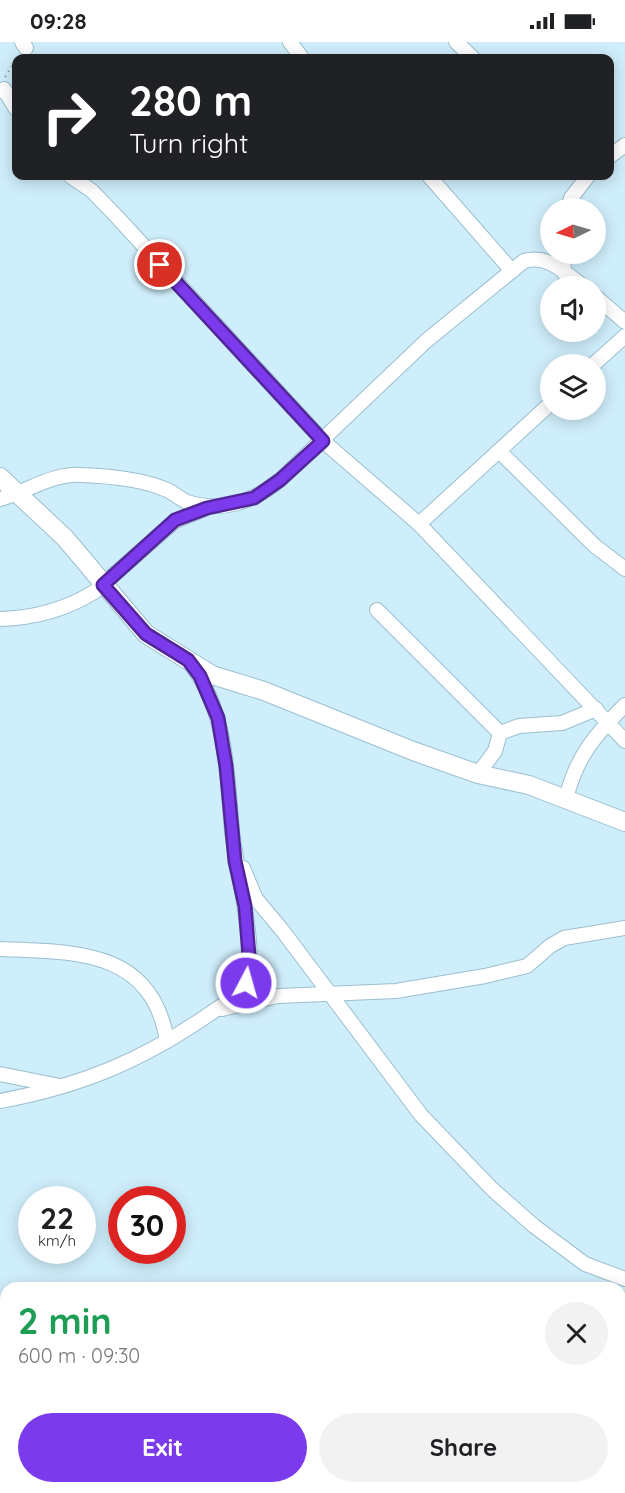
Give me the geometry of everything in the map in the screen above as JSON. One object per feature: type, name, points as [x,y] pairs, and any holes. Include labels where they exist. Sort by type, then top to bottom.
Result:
[{"type":"street","points":[[456,42],[469,54]]},
{"type":"street","points":[[2,90],[12,104]]},
{"type":"street","points":[[76,180],[92,191],[118,218],[323,441],[419,524],[625,741]]},
{"type":"street","points":[[432,180],[512,271]]},
{"type":"street","points":[[571,198],[584,180]]},
{"type":"street","points":[[0,619],[27,617],[65,607],[89,596],[175,520],[207,508],[231,505],[267,491],[323,441],[426,341],[524,261],[540,259],[568,276]]},
{"type":"street","points":[[564,264],[564,273]]},
{"type":"street","points":[[606,306],[625,322]]},
{"type":"street","points":[[605,354],[625,336]]},
{"type":"street","points":[[419,524],[540,413]]},
{"type":"street","points":[[499,451],[595,546],[625,569]]},
{"type":"street","points":[[0,499],[18,494],[57,475],[81,474],[137,481],[168,490],[184,501],[207,508]]},
{"type":"street","points":[[0,477],[65,538],[146,634],[212,675],[264,691],[413,751],[478,774],[528,785],[625,822]]},
{"type":"street","points":[[377,610],[500,733]]},
{"type":"street","points":[[0,1101],[62,1086],[124,1066],[214,1011],[232,998],[246,983],[249,956],[245,906],[232,834],[226,766],[218,718],[200,676],[188,660]]},
{"type":"street","points":[[566,800],[573,773],[590,742],[625,705]]},
{"type":"street","points":[[500,733],[519,726],[562,723],[596,709]]},
{"type":"street","points":[[478,774],[495,751],[500,733]]},
{"type":"street","points":[[232,834],[256,899],[421,1115],[492,1189],[534,1226],[585,1264],[625,1280]]},
{"type":"street","points":[[214,1011],[278,996],[396,991],[512,970],[527,966],[550,946],[564,938],[625,928]]},
{"type":"street","points":[[0,949],[92,956],[130,972],[152,1000],[164,1024],[167,1041]]},
{"type":"street","points":[[0,1074],[62,1086]]},
{"type":"path","points":[[2,90],[5,75],[12,64]]},
{"type":"route","points":[[160,265],[323,441],[267,491],[254,498],[231,505],[207,508],[175,520],[124,563],[103,585],[146,634],[188,660],[200,676],[218,718],[226,766],[235,861],[245,906],[249,956],[246,983]]}]
